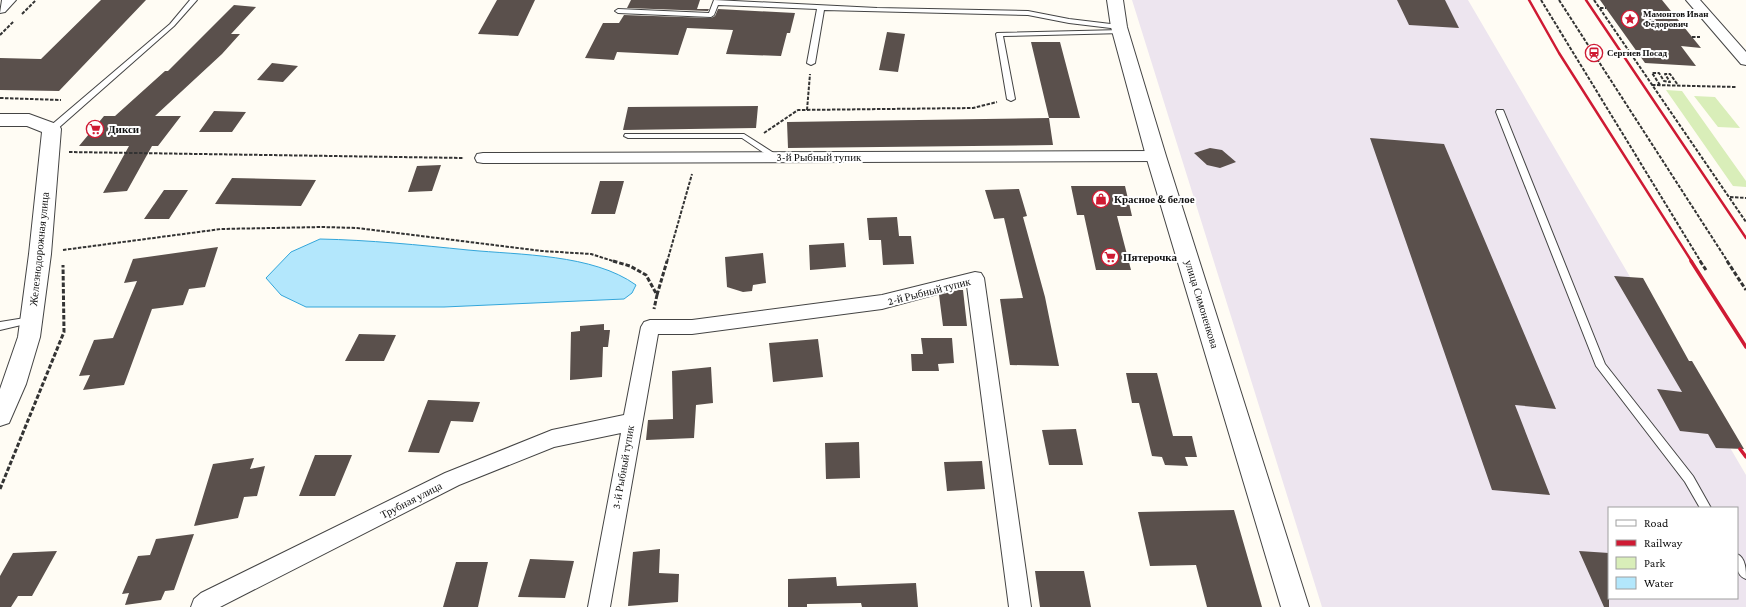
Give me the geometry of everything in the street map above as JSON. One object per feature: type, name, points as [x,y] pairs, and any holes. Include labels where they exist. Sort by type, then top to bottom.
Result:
[{"type":"street","points":[[0,9],[9,0]]},
{"type":"street","name":"улица Симоненкова","points":[[1115,0],[1120,30],[1156,156],[1296,607]]},
{"type":"street","points":[[1693,0],[1746,61]]},
{"type":"street","points":[[0,120],[29,120],[52,129]]},
{"type":"street","name":"Железнодорожная улица","points":[[0,416],[14,384],[29,337],[40,254],[52,129]]},
{"type":"street","name":"3-й Рыбный тупик","points":[[483,158],[1156,156]]},
{"type":"street","name":"2-й Рыбный тупик","points":[[650,327],[692,327],[882,302],[974,278],[1020,607]]},
{"type":"street","name":"3-й Рыбный тупик","points":[[599,607],[631,422],[650,327]]},
{"type":"street","name":"Трубная улица","points":[[202,607],[209,601],[452,479],[552,440],[631,422]]},
{"type":"lane","points":[[52,129],[172,25],[194,0]]},
{"type":"lane","points":[[618,11],[712,15],[716,1],[821,7],[1028,13],[1120,30]]},
{"type":"lane","points":[[811,63],[821,7]]},
{"type":"lane","points":[[1011,99],[999,34],[1120,30]]},
{"type":"lane","points":[[1500,112],[1601,366],[1689,479],[1705,507]]},
{"type":"lane","points":[[628,136],[744,136],[776,158]]},
{"type":"lane","points":[[0,326],[31,320]]},
{"type":"lane","points":[[1738,561],[1746,574]]},
{"type":"path","points":[[1541,0],[1706,270]]},
{"type":"path","points":[[1559,0],[1746,290]]},
{"type":"path","points":[[1594,0],[1746,222]]},
{"type":"path","points":[[1600,8],[1606,8]]},
{"type":"path","points":[[1692,37],[1700,37]]},
{"type":"path","points":[[807,110],[811,63]]},
{"type":"path","points":[[1660,85],[1652,73],[1658,73],[1664,81],[1670,82],[1665,74],[1670,74],[1678,85]]},
{"type":"path","points":[[1652,84],[1738,87]]},
{"type":"path","points":[[748,139],[768,132],[798,110],[973,108],[1011,99]]},
{"type":"path","points":[[50,151],[483,158]]},
{"type":"path","points":[[650,327],[657,295],[697,158]]},
{"type":"path","points":[[1730,197],[1746,198]]},
{"type":"path","points":[[40,254],[221,229],[322,227],[357,228],[542,251],[591,254],[630,266],[646,275],[657,295]]},
{"type":"shaded area","points":[[1132,0],[1468,0],[1746,475],[1746,607],[1322,607]]},
{"type":"green space","points":[[1666,90],[1682,91],[1746,181],[1746,187],[1733,186]]},
{"type":"green space","points":[[1694,96],[1715,97],[1740,128],[1718,127]]},
{"type":"water","points":[[320,239],[357,240],[555,258],[599,267],[619,275],[636,285],[632,293],[624,299],[444,307],[306,307],[281,295],[266,278],[291,252]]},
{"type":"building","points":[[101,0],[146,0],[59,91],[0,90],[0,58],[41,59]]},
{"type":"building","points":[[497,0],[535,0],[518,36],[478,34]]},
{"type":"building","points":[[631,0],[700,0],[697,9],[709,9],[708,11],[627,8]]},
{"type":"building","points":[[1397,0],[1445,0],[1459,28],[1409,25]]},
{"type":"building","name":"Сергиев Посад","points":[[1600,0],[1662,0],[1701,48],[1681,46],[1696,66],[1645,63]]},
{"type":"building","points":[[234,5],[256,7],[231,34],[240,34],[222,54],[155,116],[181,116],[158,146],[152,146],[127,191],[103,193],[129,146],[79,146],[104,116],[115,116],[165,71],[168,71]]},
{"type":"building","points":[[718,9],[795,13],[790,33],[787,33],[781,56],[726,54],[733,30],[687,28],[678,55],[617,52],[614,60],[585,58],[603,23],[619,23],[624,15],[711,18],[715,16]]},
{"type":"building","points":[[887,32],[905,34],[898,72],[879,70]]},
{"type":"building","points":[[1031,42],[1060,42],[1080,118],[1049,118]]},
{"type":"building","points":[[272,63],[298,66],[283,82],[257,80]]},
{"type":"building","points":[[758,106],[756,128],[623,130],[628,107]]},
{"type":"building","points":[[214,111],[246,112],[232,132],[199,132]]},
{"type":"building","points":[[1049,118],[1053,145],[788,148],[787,122]]},
{"type":"building","points":[[1370,138],[1444,144],[1556,409],[1515,405],[1550,495],[1492,490]]},
{"type":"building","points":[[1210,148],[1222,150],[1236,162],[1220,168],[1207,165],[1194,153]]},
{"type":"building","points":[[441,165],[432,191],[408,192],[417,166]]},
{"type":"building","points":[[232,178],[316,180],[301,206],[215,204]]},
{"type":"building","points":[[600,181],[624,181],[615,214],[591,214]]},
{"type":"building","points":[[1071,186],[1125,186],[1132,216],[1117,216],[1131,270],[1096,270],[1084,215],[1077,215]]},
{"type":"building","points":[[1019,189],[1027,216],[1023,217],[1045,297],[1059,366],[1010,365],[1000,299],[1023,298],[1004,218],[994,219],[985,190]]},
{"type":"building","points":[[164,190],[188,190],[169,219],[144,219]]},
{"type":"building","points":[[897,217],[899,236],[911,236],[914,264],[883,265],[881,240],[869,240],[867,218]]},
{"type":"building","points":[[844,243],[846,267],[810,270],[809,245]]},
{"type":"building","points":[[218,247],[205,287],[189,289],[183,305],[152,309],[124,385],[83,390],[90,375],[79,376],[94,340],[113,338],[137,281],[124,283],[133,259]]},
{"type":"building","points":[[763,253],[766,283],[753,285],[752,291],[743,292],[727,287],[725,257]]},
{"type":"building","points":[[1614,276],[1643,278],[1689,361],[1692,361],[1744,449],[1716,448],[1708,434],[1680,431],[1657,389],[1682,392]]},
{"type":"building","points":[[963,290],[967,326],[943,326],[939,295]]},
{"type":"building","points":[[604,324],[604,330],[610,330],[608,347],[603,347],[602,377],[570,380],[571,332],[580,331],[580,326]]},
{"type":"building","points":[[359,334],[396,335],[384,361],[345,361]]},
{"type":"building","points":[[921,338],[952,338],[954,363],[938,364],[939,371],[912,371],[911,354],[923,354]]},
{"type":"building","points":[[818,339],[823,377],[773,382],[769,343]]},
{"type":"building","points":[[711,367],[713,403],[696,405],[694,438],[646,440],[648,420],[673,419],[672,371]]},
{"type":"building","points":[[1126,373],[1157,373],[1173,436],[1192,436],[1197,457],[1185,457],[1188,466],[1165,465],[1162,457],[1152,456],[1139,403],[1132,403]]},
{"type":"building","points":[[428,400],[480,402],[473,422],[451,421],[439,453],[408,452]]},
{"type":"building","points":[[1076,429],[1083,465],[1049,465],[1042,430]]},
{"type":"building","points":[[859,442],[860,478],[826,479],[825,443]]},
{"type":"building","points":[[315,455],[352,455],[335,496],[299,496]]},
{"type":"building","points":[[254,458],[250,469],[265,466],[257,496],[244,497],[238,518],[194,526],[213,464]]},
{"type":"building","points":[[982,461],[985,489],[947,491],[944,462]]},
{"type":"building","points":[[1234,510],[1262,607],[1207,607],[1196,565],[1150,566],[1138,512]]},
{"type":"building","points":[[194,534],[174,590],[165,591],[161,600],[125,605],[129,593],[122,594],[138,556],[150,555],[156,539]]},
{"type":"building","points":[[660,549],[659,573],[679,574],[678,602],[628,606],[633,552]]},
{"type":"building","points":[[57,551],[32,596],[18,596],[11,607],[0,607],[0,576],[13,553]]},
{"type":"building","points":[[1579,551],[1608,553],[1609,607],[1604,607]]},
{"type":"building","points":[[530,559],[574,561],[565,598],[518,597]]},
{"type":"building","points":[[456,562],[488,562],[478,607],[443,607]]},
{"type":"building","points":[[1035,571],[1084,571],[1091,607],[1040,607]]},
{"type":"building","points":[[836,577],[837,586],[916,583],[918,607],[862,607],[861,603],[807,604],[807,607],[788,607],[788,579]]},
{"type":"railway","points":[[1529,0],[1559,53],[1692,262]]},
{"type":"railway","points":[[1586,0],[1746,238]]},
{"type":"railway","points":[[1691,261],[1746,347]]},
{"type":"railway","points":[[1740,449],[1746,457]]},
{"type":"place","name":"Мамонтов Иван Фёдорович","points":[[1630,19]]},
{"type":"place","name":"Сергиев Посад","points":[[1594,53]]},
{"type":"place","name":"Дикси","points":[[95,129]]},
{"type":"place","name":"Красное & белое","points":[[1101,199]]},
{"type":"place","name":"Пятерочка","points":[[1110,257]]}]
